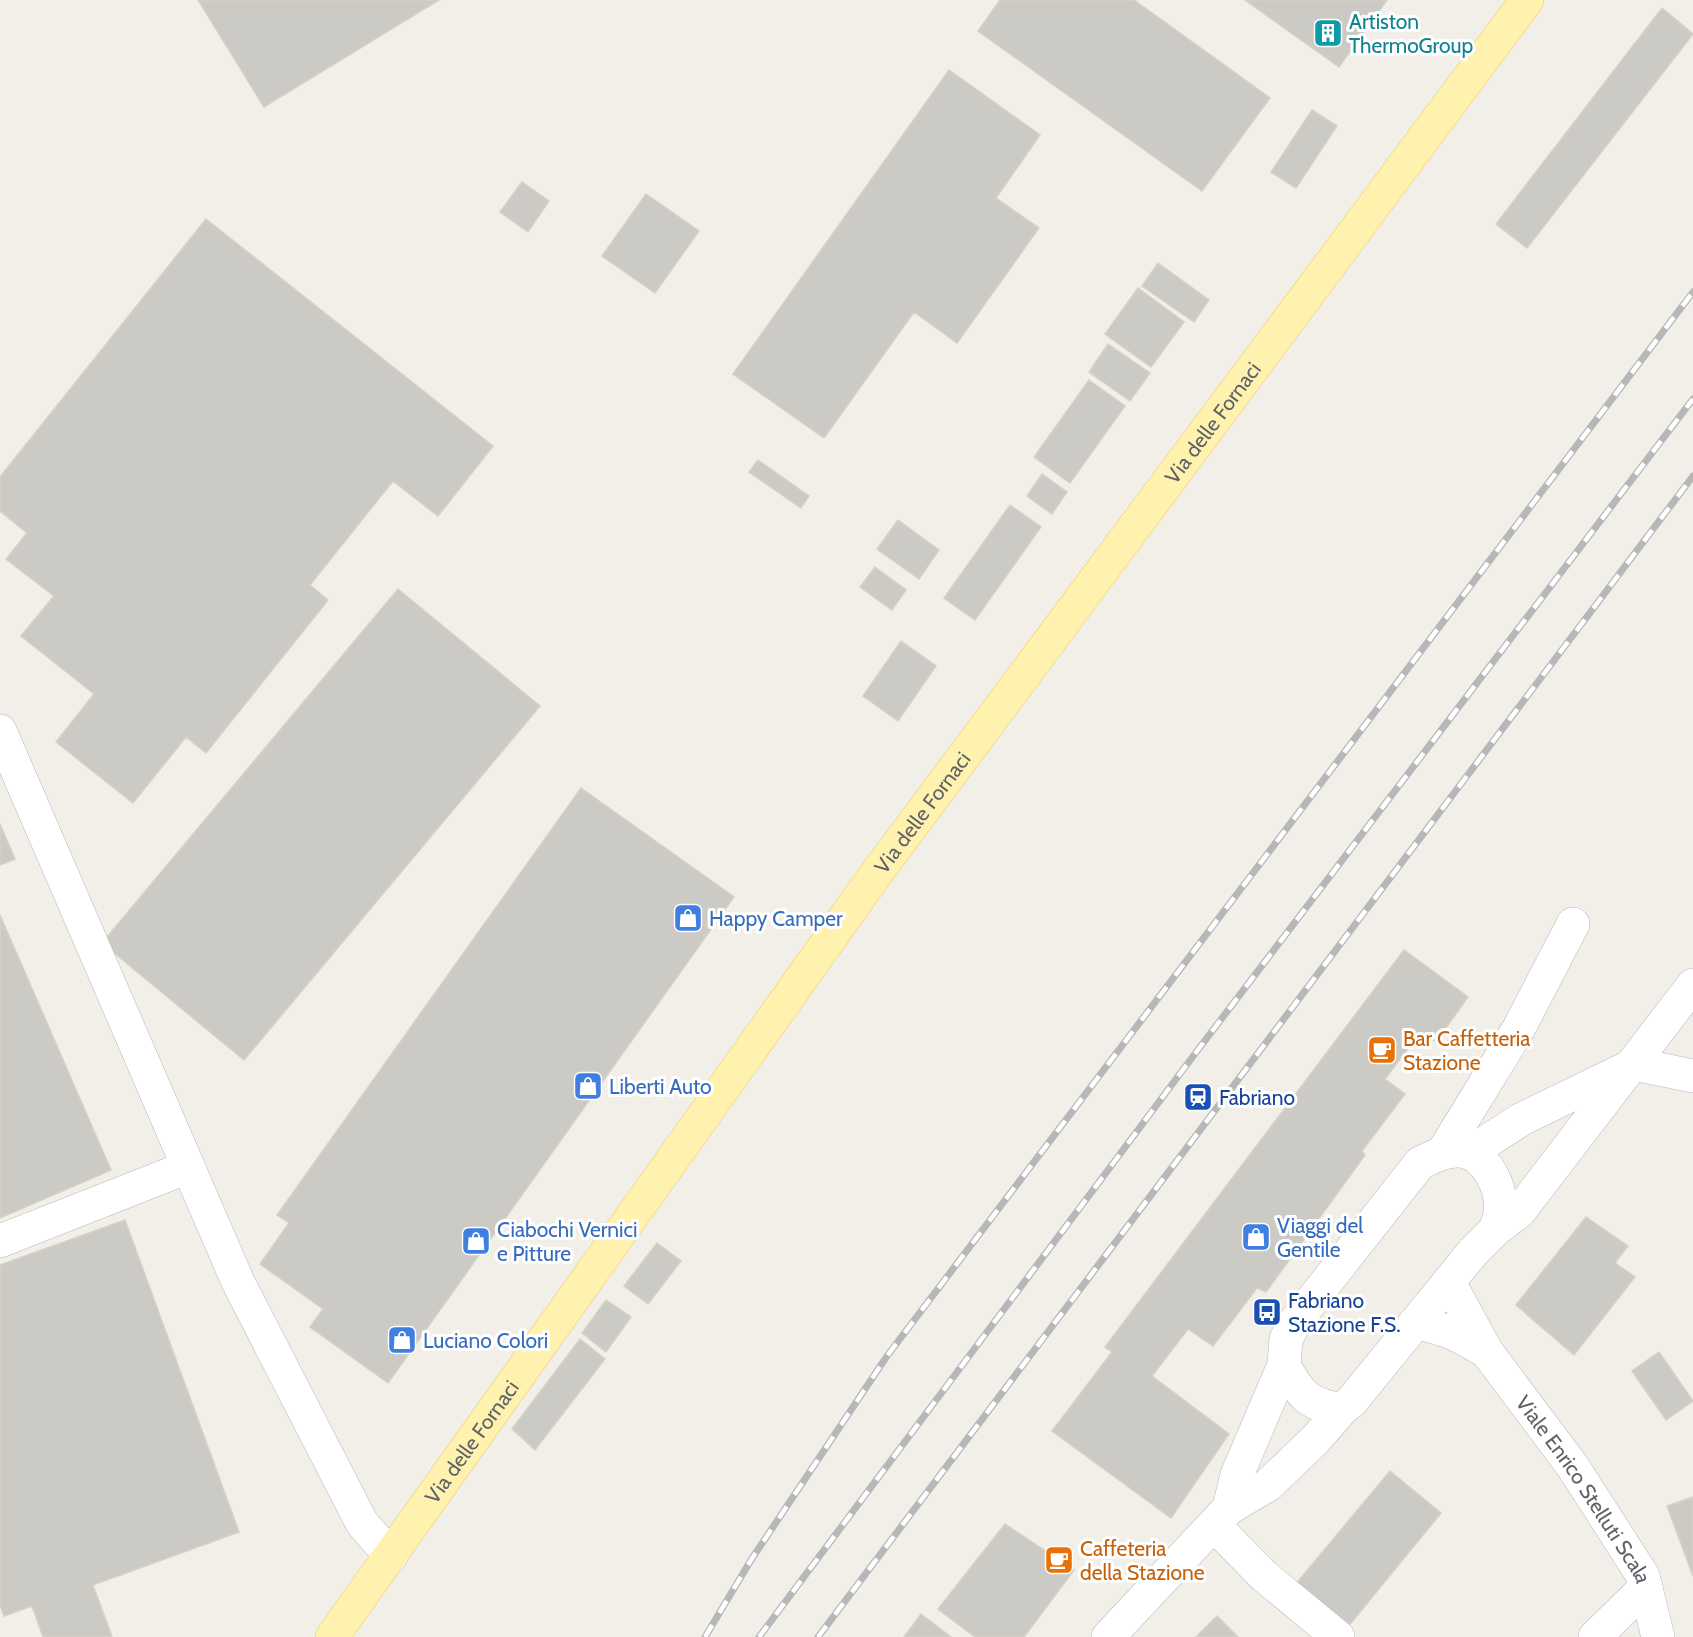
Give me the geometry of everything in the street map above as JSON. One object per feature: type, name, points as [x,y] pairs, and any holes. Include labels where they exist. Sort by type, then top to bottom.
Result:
[{"type":"main road","name":"Via delle Fornaci","points":[[332,1637],[876,874],[1527,0]]},
{"type":"street","points":[[0,731],[238,1282],[362,1523],[391,1556]]},
{"type":"street","points":[[1456,1152],[1574,924]]},
{"type":"street","points":[[1108,1637],[1221,1516],[1268,1485],[1359,1393],[1414,1323],[1495,1230],[1520,1212],[1693,985]]},
{"type":"street","points":[[1221,1516],[1284,1365],[1286,1339],[1295,1322],[1420,1163],[1456,1152],[1634,1064],[1693,1076]]},
{"type":"street","points":[[1456,1152],[1482,1161],[1498,1187],[1500,1212],[1495,1230]]},
{"type":"street","points":[[0,1241],[188,1167]]},
{"type":"street","name":"Viale Enrico Stelluti Scala","points":[[1449,1282],[1487,1352],[1573,1467],[1643,1576],[1658,1637]]},
{"type":"street","name":"Viale Enrico Stelluti Scala","points":[[1414,1323],[1440,1327],[1487,1352]]},
{"type":"street","points":[[1284,1365],[1293,1384],[1307,1399],[1324,1407],[1342,1409]]},
{"type":"street","points":[[1221,1516],[1264,1576],[1338,1637]]},
{"type":"street","points":[[1595,1637],[1646,1587]]},
{"type":"building","points":[[198,0],[439,0],[264,107]]},
{"type":"building","points":[[1000,0],[1134,0],[1270,98],[1202,191],[978,31]]},
{"type":"building","name":"Artiston ThermoGroup","points":[[1245,0],[1387,0],[1339,67]]},
{"type":"building","points":[[1662,8],[1693,34],[1527,248],[1496,224]]},
{"type":"building","points":[[949,70],[1040,135],[996,198],[1039,228],[957,343],[914,312],[824,438],[733,374]]},
{"type":"building","points":[[1312,110],[1337,126],[1296,188],[1271,172]]},
{"type":"building","points":[[522,182],[549,201],[528,232],[500,212]]},
{"type":"building","points":[[646,194],[699,231],[655,293],[602,256]]},
{"type":"building","points":[[206,219],[493,446],[438,516],[393,481],[310,585],[328,600],[206,753],[186,737],[133,803],[56,742],[94,694],[21,636],[54,596],[6,559],[27,533],[0,511],[0,477]]},
{"type":"building","points":[[1158,263],[1209,300],[1194,322],[1142,286]]},
{"type":"building","points":[[1138,288],[1184,322],[1151,367],[1105,334]]},
{"type":"building","points":[[1108,344],[1150,373],[1130,401],[1089,372]]},
{"type":"building","points":[[1089,380],[1125,406],[1070,483],[1034,457]]},
{"type":"building","points":[[758,460],[809,496],[801,508],[749,472]]},
{"type":"building","points":[[1042,474],[1067,492],[1052,514],[1027,496]]},
{"type":"building","points":[[1010,505],[1041,527],[975,620],[944,598]]},
{"type":"building","points":[[898,520],[939,550],[919,579],[877,549]]},
{"type":"building","points":[[875,567],[906,590],[892,610],[860,587]]},
{"type":"building","points":[[398,589],[540,706],[244,1060],[102,943]]},
{"type":"building","points":[[901,641],[936,666],[898,721],[863,696]]},
{"type":"building","points":[[581,788],[734,897],[388,1383],[310,1327],[323,1309],[260,1264],[289,1223],[277,1215]]},
{"type":"building","points":[[0,824],[15,859],[0,865]]},
{"type":"building","points":[[0,915],[111,1170],[0,1218]]},
{"type":"building","name":"Fabriano","points":[[1404,950],[1468,997],[1436,1042],[1421,1031],[1385,1079],[1405,1094],[1362,1151],[1365,1155],[1266,1292],[1257,1288],[1213,1346],[1188,1329],[1152,1376],[1229,1434],[1171,1518],[1052,1431],[1112,1352],[1105,1347]]},
{"type":"building","points":[[1586,1217],[1628,1246],[1615,1263],[1635,1277],[1574,1355],[1516,1305]]},
{"type":"building","points":[[125,1220],[239,1532],[93,1585],[112,1637],[43,1637],[32,1606],[4,1616],[0,1605],[0,1265]]},
{"type":"building","points":[[657,1243],[681,1261],[648,1304],[624,1286]]},
{"type":"building","points":[[606,1300],[631,1317],[606,1352],[582,1333]]},
{"type":"building","points":[[580,1339],[605,1359],[535,1450],[512,1429]]},
{"type":"building","points":[[1659,1352],[1693,1401],[1666,1420],[1632,1371]]},
{"type":"building","points":[[1390,1471],[1441,1513],[1347,1628],[1295,1585]]},
{"type":"building","points":[[1693,1497],[1693,1576],[1667,1506]]},
{"type":"building","points":[[1005,1524],[1074,1570],[1024,1637],[975,1637],[938,1609]]},
{"type":"building","points":[[921,1614],[951,1637],[904,1637]]},
{"type":"building","points":[[1217,1616],[1238,1637],[1196,1637]]},
{"type":"railway","points":[[705,1637],[751,1560],[887,1356],[1693,292]]},
{"type":"railway","points":[[759,1637],[1194,1055],[1693,399]]},
{"type":"railway","points":[[818,1637],[1693,476]]},
{"type":"place","name":"Artiston ThermoGroup","points":[[1328,33]]},
{"type":"place","name":"Happy Camper","points":[[688,918]]},
{"type":"place","name":"Bar Caffetteria Stazione","points":[[1382,1050]]},
{"type":"place","name":"Liberti Auto","points":[[588,1086]]},
{"type":"place","name":"Fabriano","points":[[1198,1097]]},
{"type":"place","name":"Viaggi del Gentile","points":[[1256,1237]]},
{"type":"place","name":"Ciabochi Vernici e Pitture","points":[[476,1241]]},
{"type":"place","name":"Fabriano Stazione F.S.","points":[[1267,1312]]},
{"type":"place","name":"Luciano Colori","points":[[402,1340]]},
{"type":"place","name":"Caffeteria della Stazione","points":[[1059,1560]]}]
